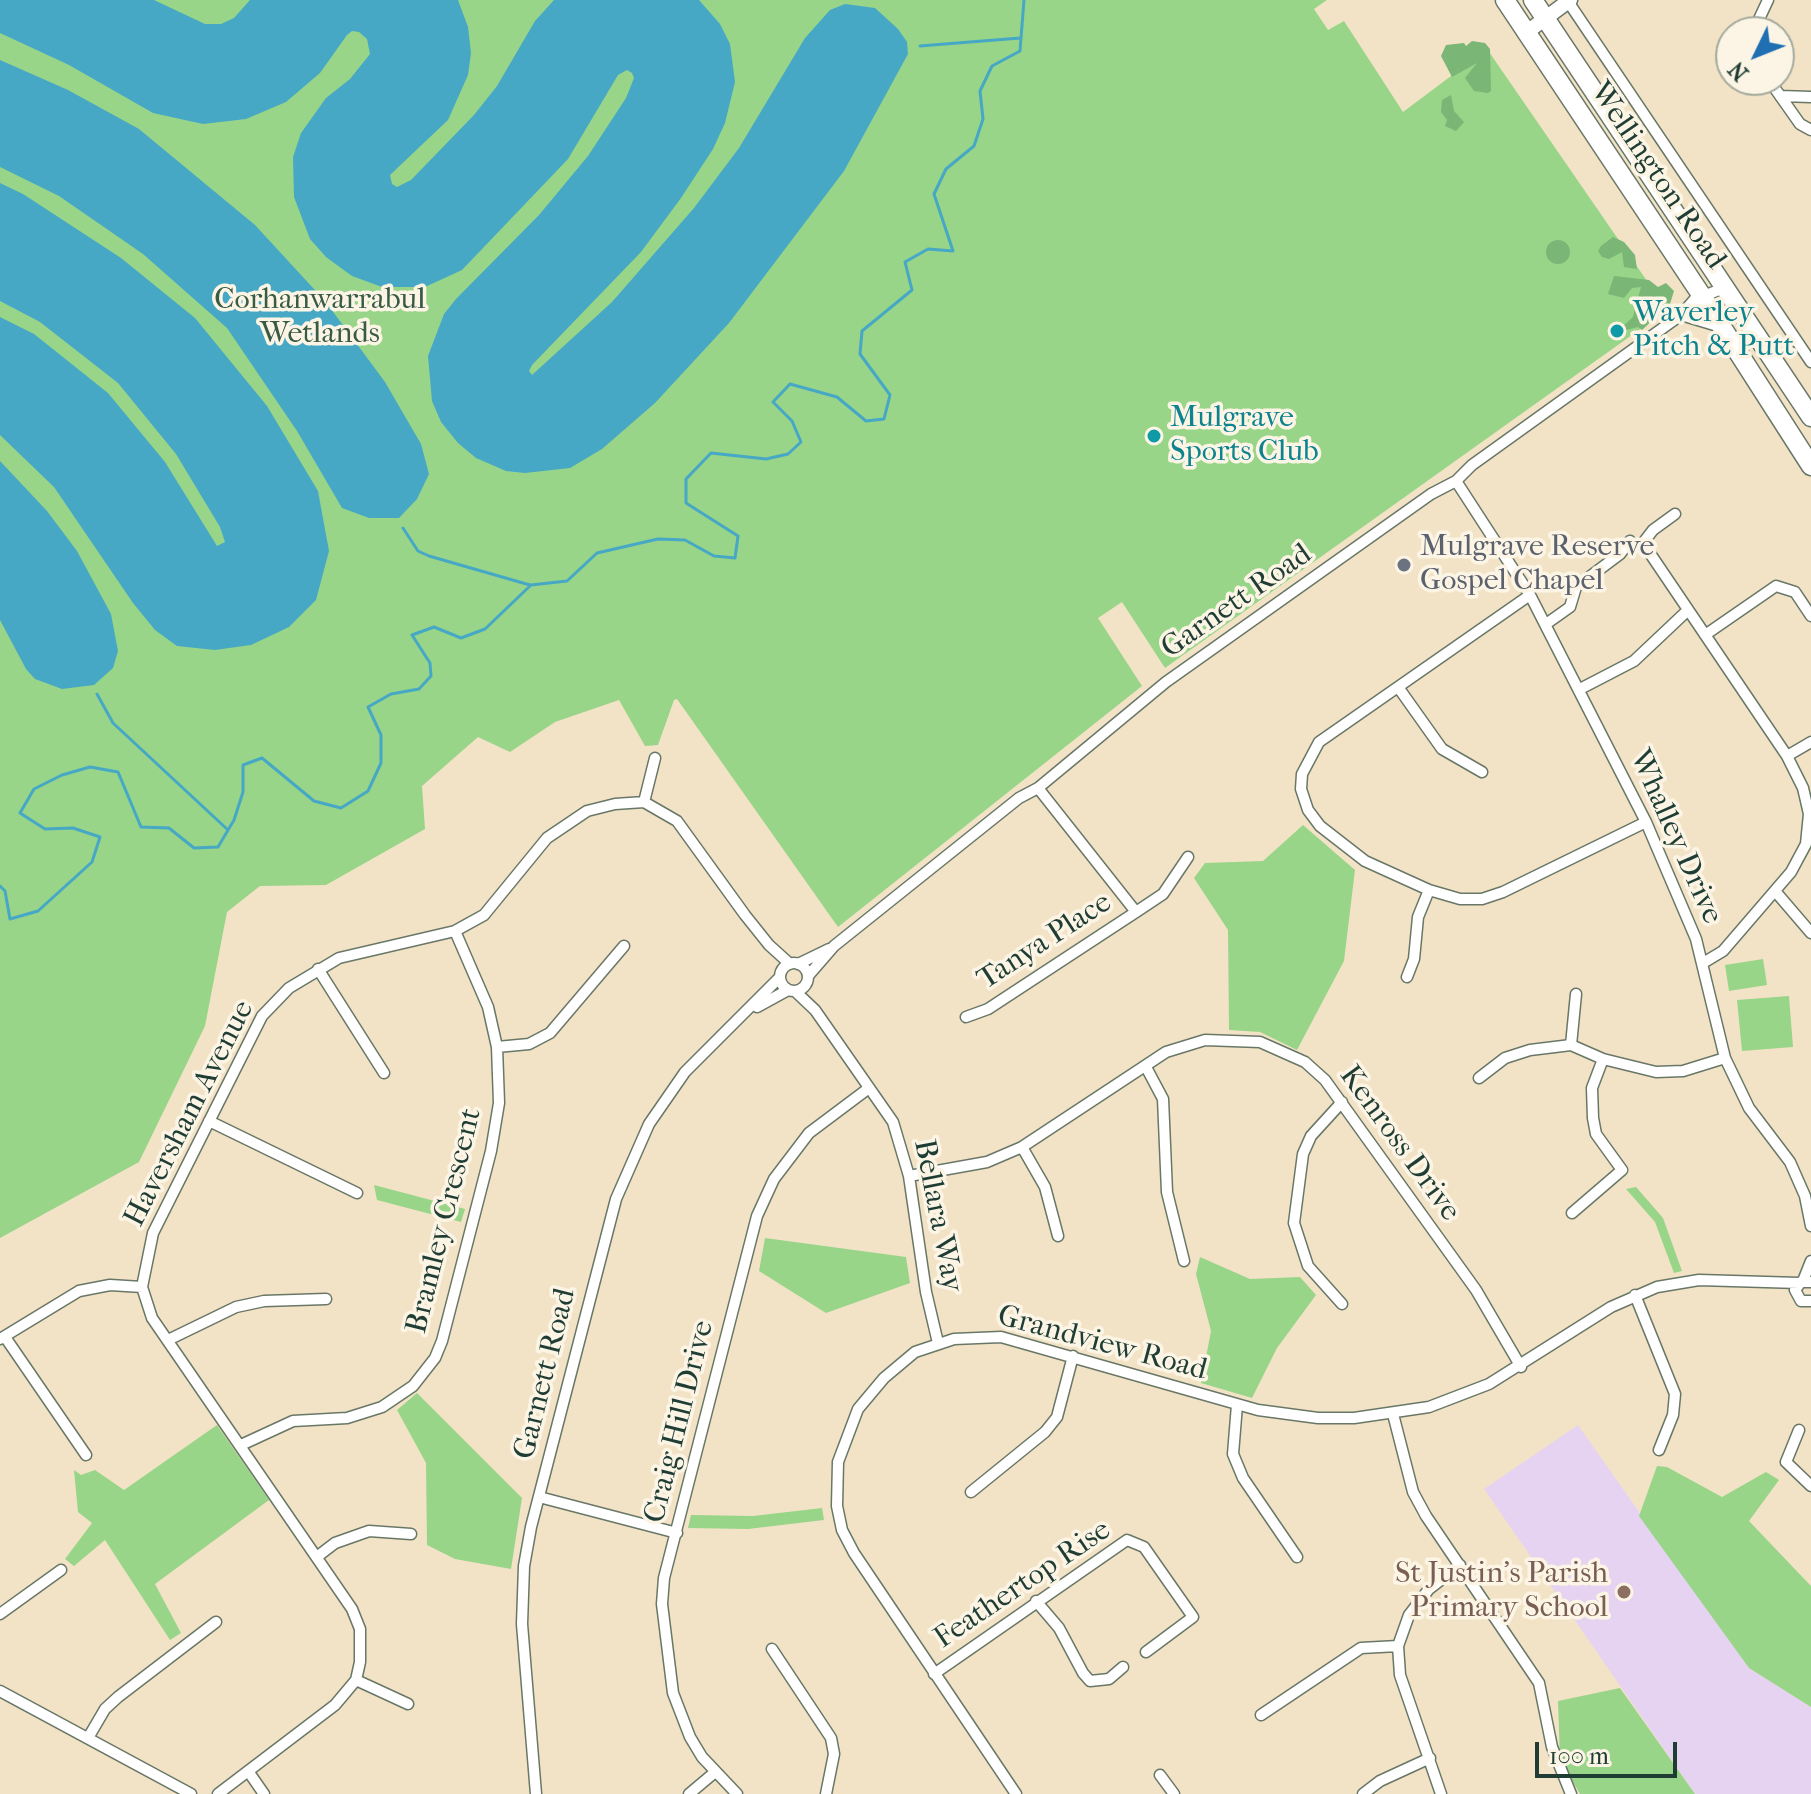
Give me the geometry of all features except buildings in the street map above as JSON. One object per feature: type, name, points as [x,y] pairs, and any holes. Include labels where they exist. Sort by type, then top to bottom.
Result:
[{"type":"highway","name":"Wellington Road","points":[[1505,0],[1808,459]]},
{"type":"highway","name":"Wellington Road","points":[[1533,0],[1811,417]]},
{"type":"highway","points":[[1760,388],[1783,373]]},
{"type":"street","points":[[1527,32],[1568,1]]},
{"type":"street","name":"Wellington Road","points":[[1568,1],[1811,362]]},
{"type":"street","points":[[1780,96],[1811,97]]},
{"type":"street","points":[[1780,96],[1802,127],[1811,130]]},
{"type":"street","name":"Garnett Road","points":[[748,1011],[792,991],[807,980],[834,946],[1019,798],[1038,788],[1050,774],[1166,682],[1431,494],[1456,481],[1472,465],[1681,315],[1686,306],[1726,287]]},
{"type":"street","points":[[1681,315],[1722,327]]},
{"type":"street","name":"Whalley Drive","points":[[1456,481],[1530,595],[1646,822],[1701,958],[1725,1058],[1749,1108],[1790,1162],[1805,1196],[1811,1226]]},
{"type":"street","points":[[1675,514],[1653,530],[1643,543],[1787,756],[1809,801],[1806,844],[1799,860],[1728,944],[1701,958]]},
{"type":"street","points":[[1546,624],[1570,607],[1576,587],[1620,554],[1630,541]]},
{"type":"street","points":[[1705,635],[1776,586],[1795,592],[1811,616]]},
{"type":"street","points":[[1530,595],[1319,742],[1307,758],[1301,789],[1308,810],[1320,826],[1365,861],[1429,890],[1460,899],[1482,899],[1646,822]]},
{"type":"street","points":[[1580,689],[1634,661],[1687,611]]},
{"type":"street","points":[[1398,687],[1442,749],[1482,772]]},
{"type":"street","points":[[1787,756],[1811,742]]},
{"type":"street","points":[[655,758],[644,802],[665,812],[688,832],[769,945],[780,974]]},
{"type":"street","name":"Tanya Place","points":[[966,1017],[988,1009],[1136,912],[1038,788]]},
{"type":"street","name":"Haversham Avenue","points":[[142,1287],[153,1233],[262,1016],[289,988],[339,958],[381,945],[455,931],[484,915],[537,848],[577,817],[615,804],[644,802]]},
{"type":"street","points":[[1136,912],[1163,894],[1188,857]]},
{"type":"street","points":[[1407,977],[1414,959],[1418,917],[1429,890]]},
{"type":"street","points":[[1773,894],[1811,933]]},
{"type":"street","name":"Bramley Crescent","points":[[241,1445],[293,1421],[347,1418],[382,1407],[413,1386],[435,1358],[496,1127],[497,1047],[488,1007],[455,931]]},
{"type":"street","points":[[769,945],[794,964],[807,980]]},
{"type":"street","points":[[497,1047],[529,1044],[550,1033],[624,946]]},
{"type":"street","name":"Garnett Road","points":[[536,1794],[522,1624],[524,1566],[539,1497],[626,1171],[649,1124],[685,1072],[748,1011],[780,974],[794,964],[834,946]]},
{"type":"street","points":[[318,969],[384,1073]]},
{"type":"street","name":"Bellara Way","points":[[780,974],[792,991],[815,1010],[893,1122],[909,1176],[931,1312],[942,1342]]},
{"type":"street","name":"Bellara Way","points":[[807,980],[815,1010]]},
{"type":"street","points":[[1571,1045],[1576,994]]},
{"type":"street","name":"Kenross Drive","points":[[909,1176],[987,1162],[1022,1147],[1166,1052],[1205,1040],[1260,1042],[1305,1062],[1342,1102],[1476,1290],[1517,1369]]},
{"type":"street","points":[[1479,1078],[1505,1058],[1530,1050],[1571,1045],[1603,1059],[1656,1072],[1683,1071],[1725,1058]]},
{"type":"street","points":[[1572,1213],[1622,1170],[1596,1134],[1593,1118],[1592,1088],[1603,1059]]},
{"type":"street","points":[[1146,1067],[1163,1099],[1167,1192],[1184,1261]]},
{"type":"street","name":"Craig Hill Drive","points":[[737,1794],[714,1773],[690,1737],[673,1693],[662,1604],[664,1578],[757,1216],[774,1179],[809,1133],[869,1088]]},
{"type":"street","points":[[1342,1102],[1311,1136],[1303,1154],[1294,1223],[1308,1266],[1342,1304]]},
{"type":"street","points":[[209,1121],[357,1193]]},
{"type":"street","points":[[1022,1147],[1045,1187],[1058,1236]]},
{"type":"street","points":[[1796,1296],[1811,1261]]},
{"type":"street","name":"Grandview Road","points":[[1016,1794],[854,1553],[842,1530],[836,1483],[842,1445],[858,1409],[899,1364],[915,1352],[967,1336],[1001,1337],[1237,1405],[1318,1418],[1393,1414],[1457,1398],[1517,1369],[1611,1307],[1635,1295],[1699,1280],[1768,1284],[1804,1282]]},
{"type":"street","name":"Grandview Road","points":[[1768,1284],[1801,1301],[1811,1301]]},
{"type":"street","points":[[86,1455],[3,1338],[79,1291],[110,1285],[142,1287],[152,1318],[318,1556],[360,1629],[356,1680],[335,1705],[218,1794]]},
{"type":"street","points":[[1635,1295],[1675,1394],[1673,1415],[1659,1450]]},
{"type":"street","points":[[168,1340],[236,1307],[264,1301],[326,1299]]},
{"type":"street","points":[[971,1492],[1045,1432],[1057,1417],[1073,1356]]},
{"type":"street","points":[[1237,1405],[1233,1454],[1243,1478],[1297,1557]]},
{"type":"street","points":[[1393,1414],[1413,1492],[1539,1683],[1552,1747],[1571,1794]]},
{"type":"street","points":[[1799,1430],[1786,1462],[1811,1486]]},
{"type":"street","points":[[539,1497],[677,1533]]},
{"type":"street","points":[[318,1556],[335,1543],[369,1531],[411,1534]]},
{"type":"street","name":"Feathertop Rise","points":[[934,1674],[1120,1542],[1139,1542],[1193,1617],[1146,1652]]},
{"type":"street","points":[[1441,1794],[1400,1675],[1398,1646],[1409,1615],[1429,1589],[1460,1565]]},
{"type":"street","points":[[0,1614],[61,1570]]},
{"type":"street","points":[[1036,1601],[1059,1628],[1090,1681],[1109,1679],[1123,1667]]},
{"type":"street","points":[[88,1738],[105,1709],[118,1697],[216,1622]]},
{"type":"street","points":[[1261,1715],[1361,1648],[1398,1646]]},
{"type":"street","points":[[772,1649],[831,1738],[834,1754],[826,1794]]},
{"type":"street","points":[[356,1680],[408,1704]]},
{"type":"street","points":[[0,1691],[191,1794]]},
{"type":"street","points":[[1363,1794],[1380,1781],[1430,1758]]},
{"type":"street","points":[[248,1771],[264,1794]]},
{"type":"street","points":[[689,1794],[714,1773]]},
{"type":"street","points":[[1160,1775],[1174,1794]]},
{"type":"shaded area","name":"St Justin's Parish Primary School","points":[[1578,1425],[1749,1668],[1811,1707],[1811,1794],[1695,1794],[1484,1489]]},
{"type":"green space","name":"Corhanwarrabul Wetlands","points":[[0,0],[1327,0],[1314,9],[1328,30],[1344,21],[1403,112],[1487,49],[1647,281],[1660,315],[1165,668],[1122,602],[1098,618],[1142,686],[838,927],[677,699],[658,745],[645,746],[619,700],[555,722],[510,752],[478,737],[422,786],[425,829],[326,885],[260,886],[227,912],[205,1026],[139,1162],[0,1238]]},
{"type":"green space","points":[[1472,41],[1485,43],[1490,49],[1491,91],[1488,93],[1474,91],[1465,78],[1477,63],[1452,77],[1441,56],[1446,45],[1464,43],[1466,46]]},
{"type":"green space","points":[[1451,95],[1454,111],[1464,122],[1456,131],[1445,126],[1447,120],[1441,112],[1442,100]]},
{"type":"green space","points":[[1613,237],[1624,242],[1635,255],[1637,269],[1624,267],[1622,252],[1609,259],[1602,257],[1598,251]]},
{"type":"green space","points":[[1558,240],[1566,244],[1570,252],[1566,260],[1558,264],[1550,260],[1546,252],[1550,244]]},
{"type":"green space","points":[[1614,276],[1649,280],[1658,287],[1666,283],[1674,291],[1670,304],[1642,330],[1638,327],[1626,330],[1622,327],[1633,317],[1641,287],[1632,288],[1624,298],[1608,294]]},
{"type":"green space","points":[[1303,825],[1355,870],[1344,961],[1297,1050],[1260,1032],[1229,1030],[1228,930],[1194,878],[1205,863],[1263,861]]},
{"type":"green space","points":[[1763,959],[1767,985],[1729,991],[1725,965]]},
{"type":"green space","points":[[1789,996],[1793,1047],[1742,1051],[1737,1000]]},
{"type":"green space","points":[[374,1185],[465,1209],[461,1222],[377,1200]]},
{"type":"green space","points":[[1636,1187],[1663,1218],[1682,1271],[1674,1273],[1655,1222],[1626,1189]]},
{"type":"green space","points":[[765,1238],[906,1257],[910,1283],[826,1313],[759,1271]]},
{"type":"green space","points":[[1200,1257],[1250,1279],[1300,1277],[1316,1295],[1277,1348],[1252,1398],[1201,1383],[1211,1331],[1196,1274]]},
{"type":"green space","points":[[417,1393],[522,1498],[511,1569],[455,1559],[427,1545],[426,1463],[397,1410]]},
{"type":"green space","points":[[217,1425],[269,1500],[155,1584],[181,1633],[170,1640],[105,1540],[74,1566],[65,1559],[92,1523],[78,1512],[74,1470],[81,1475],[95,1470],[124,1490]]},
{"type":"green space","points":[[1657,1466],[1667,1467],[1722,1497],[1766,1472],[1779,1480],[1749,1521],[1811,1586],[1811,1707],[1749,1668],[1639,1516]]},
{"type":"green space","points":[[822,1508],[824,1520],[748,1529],[688,1528],[691,1515],[753,1516]]},
{"type":"green space","points":[[1620,1688],[1695,1794],[1580,1794],[1560,1760],[1558,1701]]},
{"type":"water","points":[[0,0],[154,0],[205,24],[221,24],[234,18],[250,0],[458,0],[468,27],[471,53],[468,75],[448,120],[390,175],[392,184],[397,187],[411,180],[474,115],[497,86],[535,21],[554,0],[699,0],[720,24],[730,44],[735,82],[725,123],[713,149],[641,252],[532,365],[529,371],[532,375],[612,302],[694,208],[739,148],[805,38],[830,10],[845,4],[875,8],[898,29],[907,42],[908,54],[844,171],[729,323],[655,403],[602,449],[570,468],[525,473],[506,471],[476,458],[458,443],[441,422],[432,401],[428,356],[444,314],[456,299],[539,215],[588,156],[626,98],[634,78],[632,73],[627,70],[618,75],[568,159],[462,270],[425,287],[382,287],[352,276],[326,257],[310,239],[294,197],[293,157],[301,133],[326,98],[350,79],[370,54],[367,39],[359,32],[352,31],[347,35],[320,73],[286,102],[246,119],[203,124],[153,113],[69,65],[0,33]]},
{"type":"water","points":[[0,60],[68,90],[139,129],[255,225],[325,301],[385,382],[421,444],[429,474],[417,499],[399,518],[369,518],[342,508],[297,431],[227,328],[143,254],[59,196],[0,167]]},
{"type":"water","points":[[0,183],[23,194],[121,258],[195,318],[267,406],[318,491],[329,551],[316,600],[289,627],[251,645],[215,650],[177,646],[155,630],[133,603],[54,487],[0,435],[0,317],[34,334],[108,393],[165,462],[217,546],[225,542],[220,527],[176,454],[118,383],[40,322],[0,301]]},
{"type":"water","points":[[0,461],[47,511],[77,551],[111,614],[118,651],[113,668],[94,685],[62,689],[35,679],[26,669],[0,620]]},
{"type":"waterway","points":[[0,886],[5,891],[10,919],[38,911],[92,862],[100,837],[73,828],[45,829],[20,813],[34,789],[62,775],[90,767],[118,772],[141,827],[169,828],[194,848],[218,847],[234,820],[243,792],[243,765],[262,758],[314,801],[341,808],[368,791],[381,763],[381,735],[368,707],[391,694],[419,689],[431,676],[430,663],[412,635],[434,627],[461,638],[485,629],[531,585],[567,581],[597,553],[658,539],[685,540],[714,556],[735,558],[738,536],[686,503],[686,479],[711,453],[766,459],[788,454],[801,442],[792,421],[773,402],[790,384],[837,397],[866,421],[884,419],[890,395],[860,354],[862,331],[912,290],[905,262],[928,249],[953,251],[934,194],[946,169],[974,146],[983,119],[980,91],[992,66],[1020,51],[1024,0]]},
{"type":"waterway","points":[[920,46],[1020,38]]},
{"type":"waterway","points":[[403,528],[418,551],[429,556],[530,585]]},
{"type":"waterway","points":[[97,694],[113,723],[228,830]]},
{"type":"place","name":"Waverley Pitch & Putt","points":[[1617,331]]},
{"type":"place","name":"Mulgrave Sports Club","points":[[1154,436]]},
{"type":"place","name":"Mulgrave Reserve Gospel Chapel","points":[[1404,565]]},
{"type":"place","name":"St Justin's Parish Primary School","points":[[1624,1592]]}]
